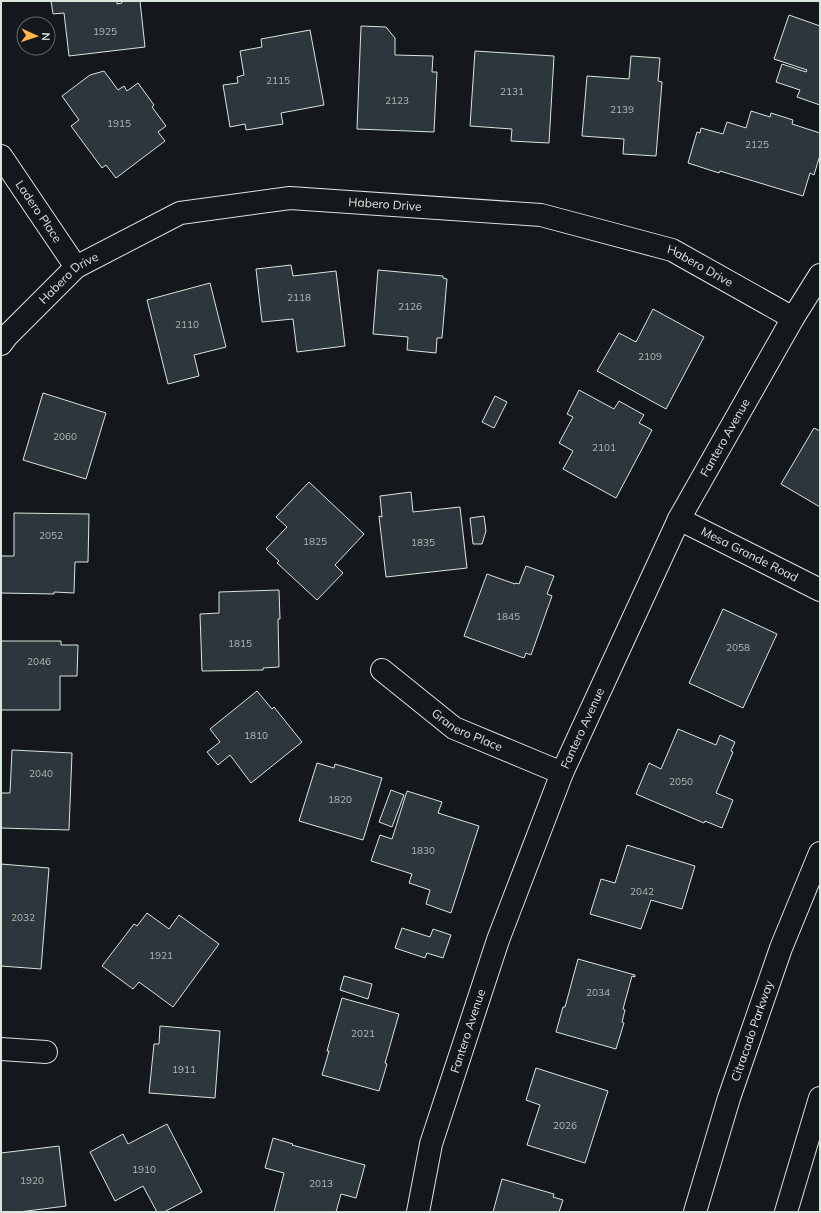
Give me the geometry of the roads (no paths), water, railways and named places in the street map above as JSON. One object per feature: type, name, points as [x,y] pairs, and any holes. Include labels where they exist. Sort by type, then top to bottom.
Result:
[{"type":"street","name":"Ladero Place","points":[[1,156],[76,267]]},
{"type":"street","name":"Habero Drive","points":[[1,344],[7,336],[76,267],[180,213],[290,198],[542,215],[672,250],[793,318]]},
{"type":"street","name":"Fantero Avenue","points":[[418,1212],[431,1144],[495,947],[562,773],[679,519],[793,318],[820,275]]},
{"type":"street","name":"Mesa Grande Road","points":[[679,519],[820,590]]},
{"type":"street","name":"Granero Place","points":[[382,670],[454,728],[562,773]]},
{"type":"street","name":"Citracado Parkway","points":[[695,1212],[729,1098],[781,948],[820,853]]},
{"type":"street","points":[[1,1050],[46,1052]]},
{"type":"street","points":[[786,1212],[820,1098]]}]
